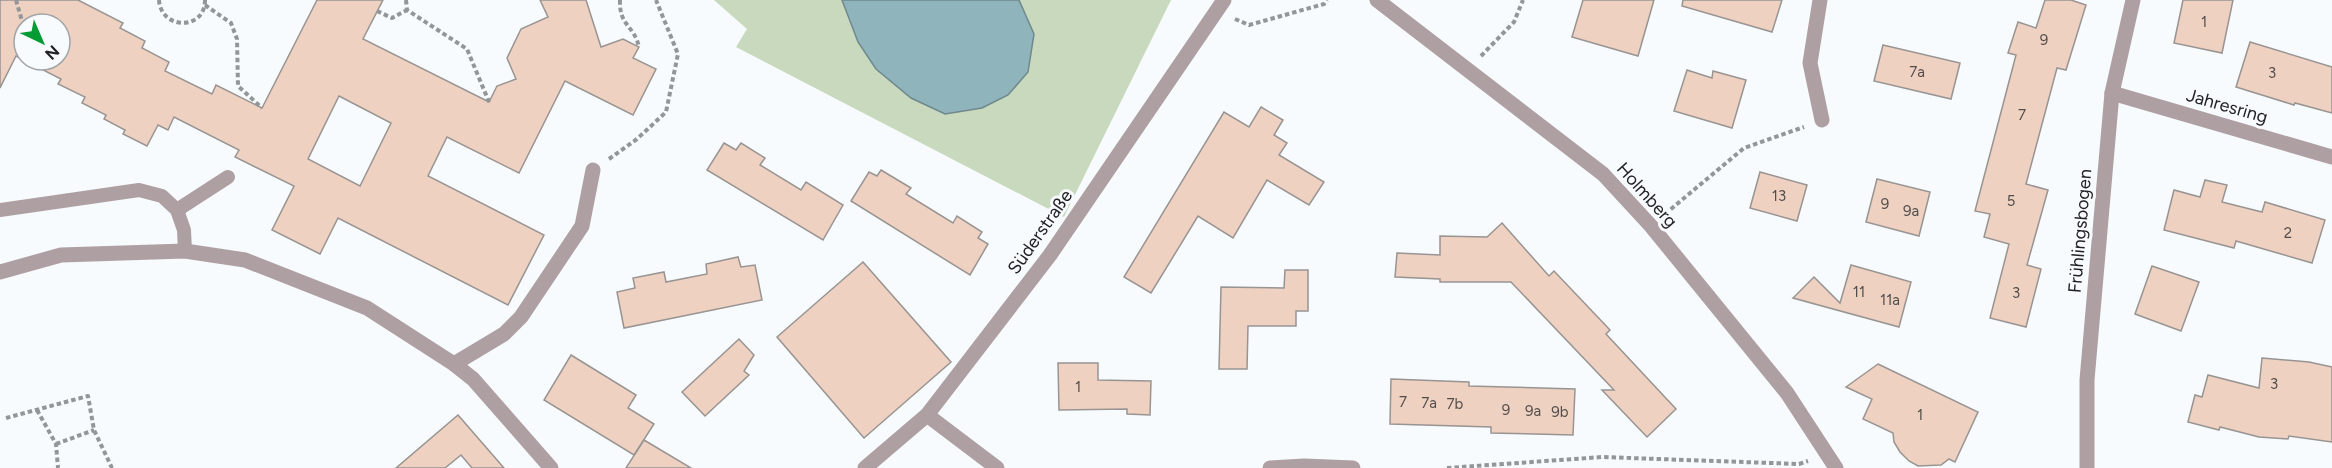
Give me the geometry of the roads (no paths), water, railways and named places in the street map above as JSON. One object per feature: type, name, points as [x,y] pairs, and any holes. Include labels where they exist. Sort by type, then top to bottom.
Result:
[{"type":"street","name":"Holmberg","points":[[1377,0],[1603,174],[1651,226],[1787,393],[1836,468]]},
{"type":"street","points":[[1820,0],[1810,63],[1822,120]]},
{"type":"street","name":"Frühlingsbogen","points":[[2087,468],[2087,380],[2112,93],[2133,0]]},
{"type":"street","name":"Süderstraße","points":[[864,468],[927,415],[1050,255],[1220,6]]},
{"type":"street","name":"Jahresring","points":[[2112,93],[2332,157]]},
{"type":"street","points":[[454,364],[504,334],[521,317],[582,226],[593,170]]},
{"type":"street","points":[[0,272],[61,255],[185,251],[245,260],[368,308],[454,364],[473,379],[551,468]]},
{"type":"street","points":[[927,415],[997,468]]},
{"type":"street","points":[[1270,468],[1304,466],[1353,468]]},
{"type":"lane","points":[[177,210],[228,177]]},
{"type":"lane","points":[[0,210],[139,190],[162,196],[177,210],[184,230],[185,251]]},
{"type":"water","points":[[842,0],[1019,0],[1034,34],[1028,72],[1008,95],[982,108],[945,114],[911,98],[876,69],[858,42]]}]
